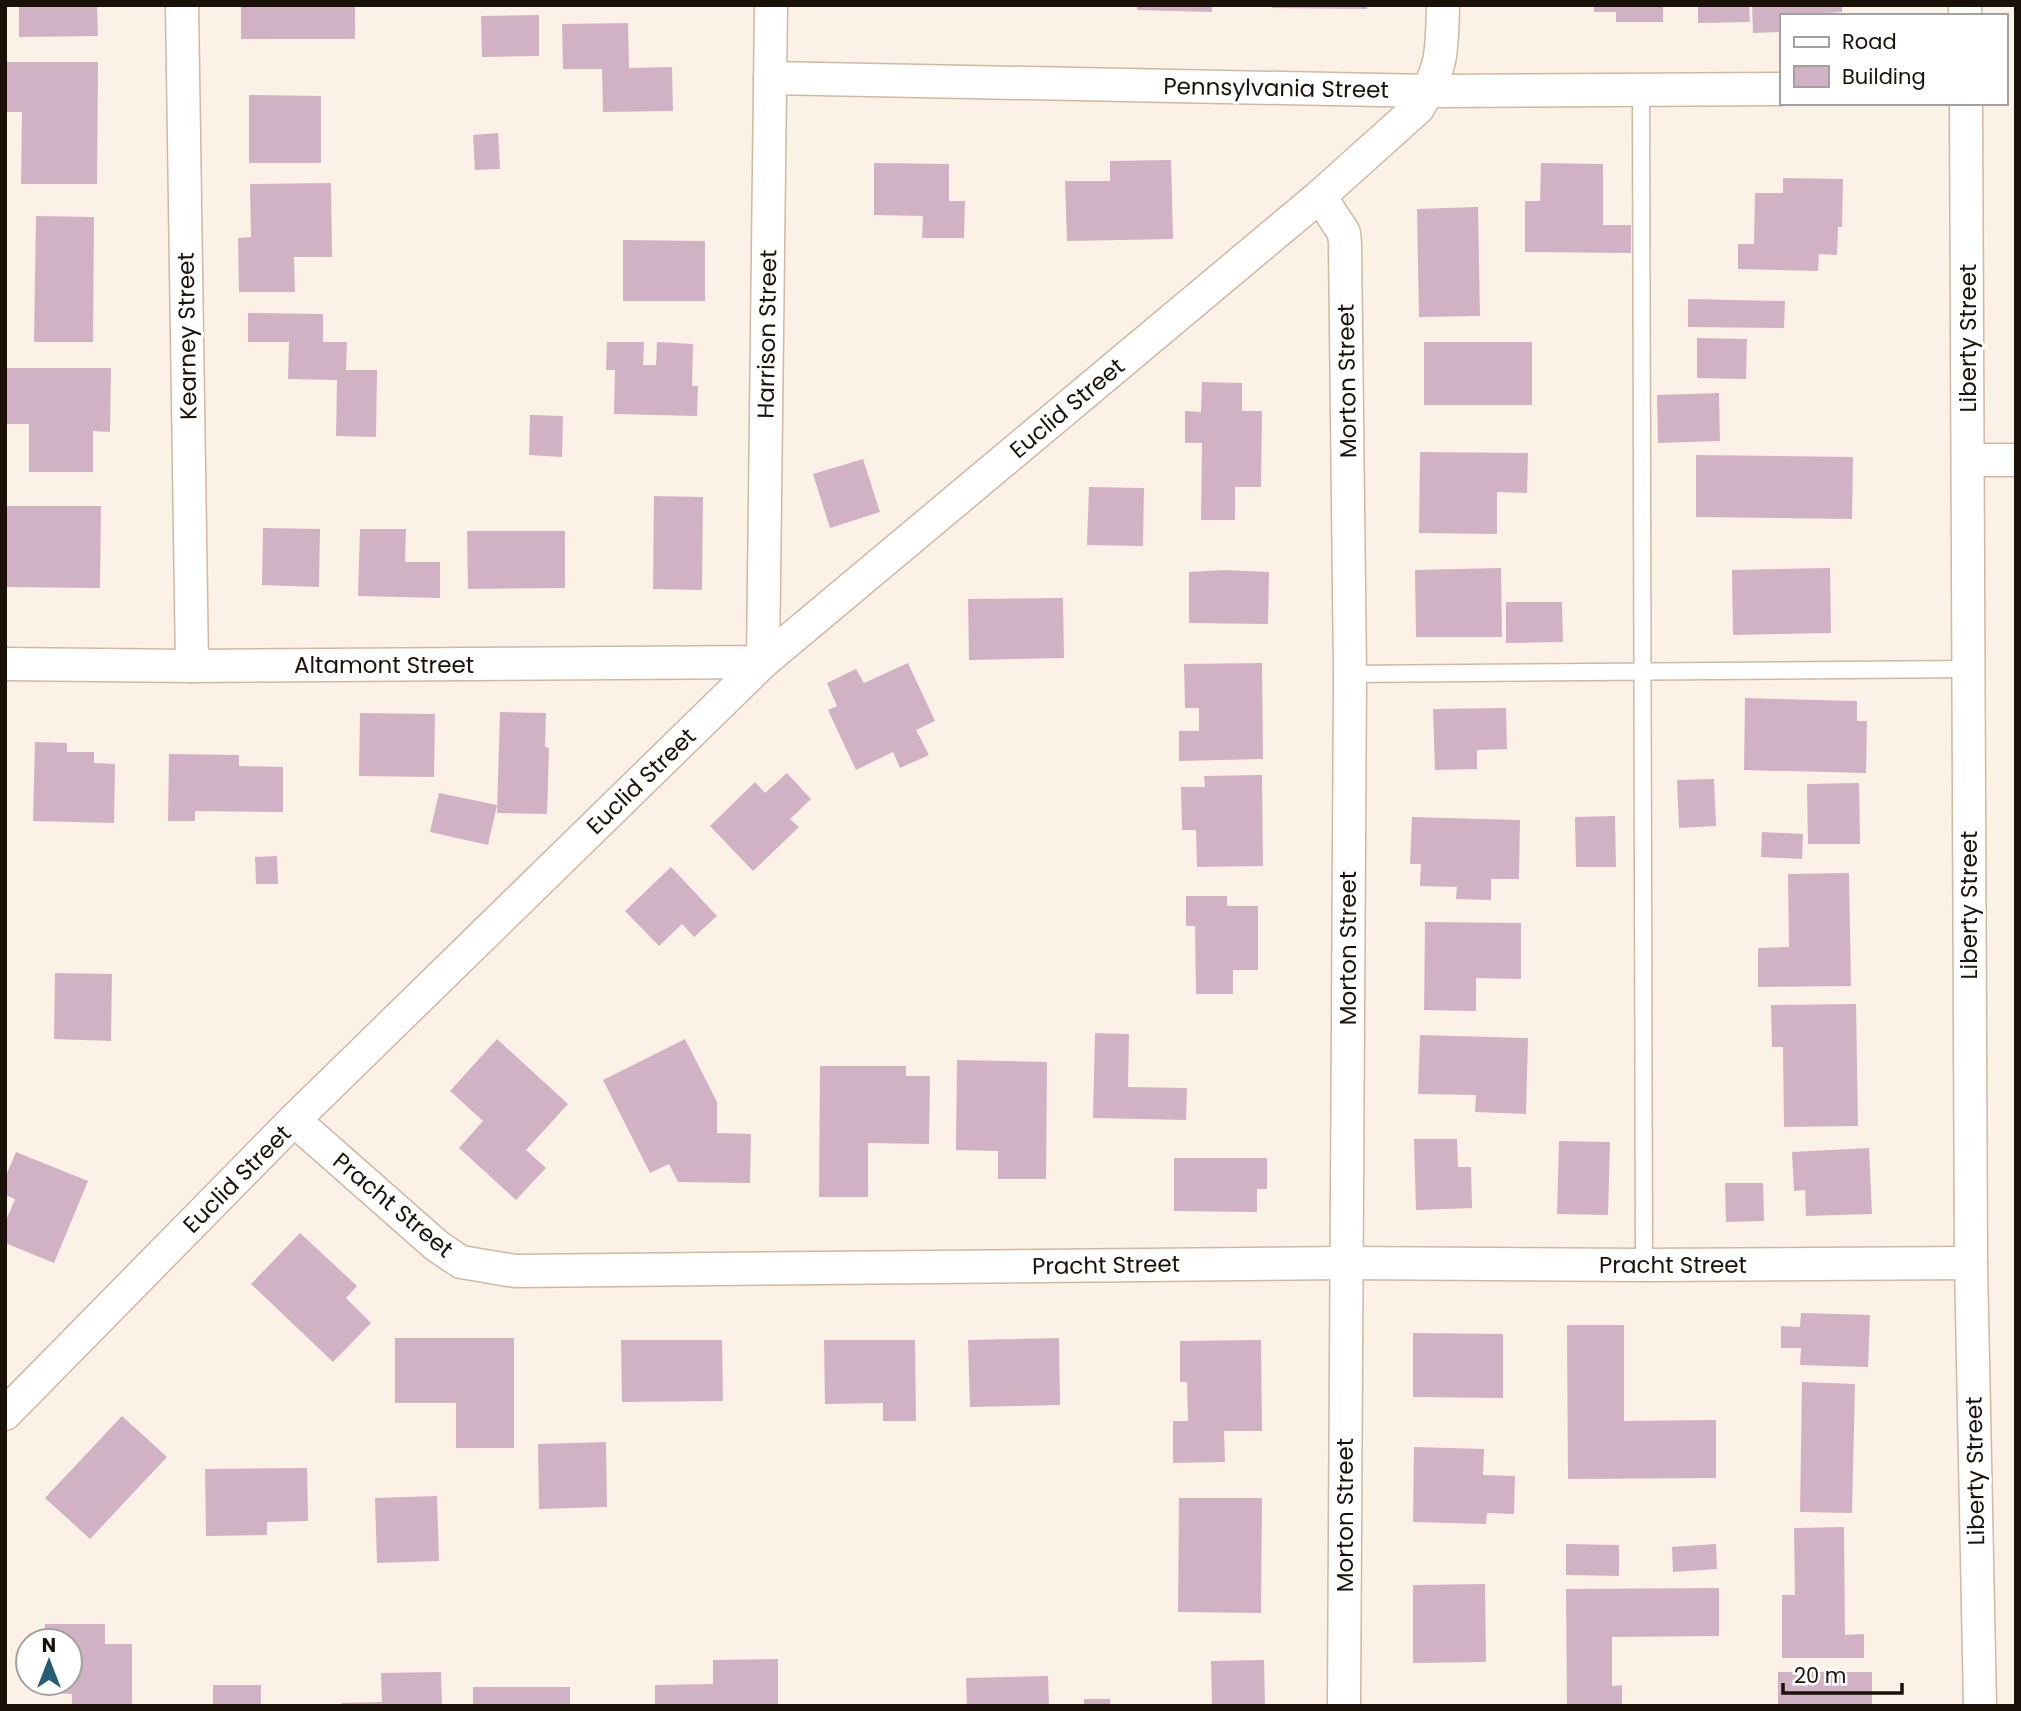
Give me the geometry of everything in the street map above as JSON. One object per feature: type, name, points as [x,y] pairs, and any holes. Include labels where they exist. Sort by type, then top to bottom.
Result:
[{"type":"street","name":"Kearney Street","points":[[182,5],[192,666]]},
{"type":"street","name":"Harrison Street","points":[[762,662],[771,5]]},
{"type":"street","points":[[1429,91],[1441,61],[1443,5]]},
{"type":"street","name":"Pennsylvania Street","points":[[770,78],[1429,91],[1780,89]]},
{"type":"street","name":"Euclid Street","points":[[5,1413],[294,1120],[762,662],[1320,196],[1418,108],[1429,91]]},
{"type":"street","name":"Liberty Street","points":[[1966,105],[1971,1264],[1980,1706]]},
{"type":"street","name":"Morton Street","points":[[1320,196],[1344,233],[1345,244],[1350,674],[1344,1706]]},
{"type":"street","points":[[1969,460],[2016,460]]},
{"type":"street","name":"Altamont Street","points":[[5,664],[192,666],[762,662]]},
{"type":"street","name":"Pracht Street","points":[[294,1120],[437,1246],[461,1262],[515,1271],[1346,1263],[1971,1264]]},
{"type":"lane","points":[[1641,90],[1644,1265]]},
{"type":"lane","points":[[1350,674],[1969,669]]},
{"type":"building","points":[[19,5],[97,5],[98,36],[19,37]]},
{"type":"building","points":[[241,5],[355,5],[355,39],[241,39]]},
{"type":"building","points":[[1137,5],[1212,5],[1212,12],[1137,10]]},
{"type":"building","points":[[1272,5],[1367,5],[1367,9],[1272,8]]},
{"type":"building","points":[[1594,5],[1663,5],[1663,22],[1616,22],[1616,12],[1594,12]]},
{"type":"building","points":[[1698,5],[1749,5],[1750,22],[1698,23]]},
{"type":"building","points":[[1752,5],[1842,5],[1842,12],[1780,14],[1780,32],[1753,33]]},
{"type":"building","points":[[539,15],[539,56],[482,57],[481,16]]},
{"type":"building","points":[[628,23],[629,68],[672,67],[673,111],[603,112],[602,69],[563,69],[562,24]]},
{"type":"building","points":[[5,62],[98,62],[97,184],[21,184],[22,112],[5,112]]},
{"type":"building","points":[[249,95],[321,96],[321,163],[249,163]]},
{"type":"building","points":[[498,133],[500,169],[475,170],[473,135]]},
{"type":"building","points":[[1171,160],[1173,239],[1067,241],[1065,181],[1110,181],[1110,161]]},
{"type":"building","points":[[874,163],[949,164],[949,201],[965,201],[964,238],[922,238],[923,216],[874,215]]},
{"type":"building","points":[[1541,163],[1603,164],[1603,225],[1631,225],[1631,253],[1525,252],[1525,201],[1540,201]]},
{"type":"building","points":[[1783,178],[1843,179],[1842,227],[1838,227],[1837,255],[1819,254],[1818,271],[1738,269],[1738,244],[1754,244],[1755,193],[1783,193]]},
{"type":"building","points":[[331,183],[332,257],[294,257],[295,292],[239,292],[238,238],[251,237],[250,184]]},
{"type":"building","points":[[1478,207],[1480,316],[1419,317],[1417,209]]},
{"type":"building","points":[[36,216],[94,217],[93,342],[34,342]]},
{"type":"building","points":[[623,240],[705,241],[705,301],[623,301]]},
{"type":"building","points":[[1688,299],[1785,301],[1784,328],[1688,327]]},
{"type":"building","points":[[248,313],[323,314],[323,342],[347,342],[346,370],[377,370],[376,437],[336,436],[337,380],[288,379],[289,342],[248,342]]},
{"type":"building","points":[[1697,338],[1747,339],[1746,379],[1697,378]]},
{"type":"building","points":[[607,342],[644,342],[643,365],[656,365],[657,342],[693,344],[692,386],[698,386],[697,416],[614,414],[615,370],[606,370]]},
{"type":"building","points":[[1424,342],[1532,342],[1532,405],[1424,405]]},
{"type":"building","points":[[5,368],[111,368],[110,432],[93,431],[93,472],[29,472],[29,424],[5,424]]},
{"type":"building","points":[[1202,382],[1242,383],[1242,411],[1262,411],[1261,487],[1235,487],[1235,520],[1201,520],[1202,443],[1185,443],[1185,411],[1201,412]]},
{"type":"building","points":[[1719,393],[1720,441],[1658,443],[1657,395]]},
{"type":"building","points":[[530,415],[563,416],[562,457],[529,455]]},
{"type":"building","points":[[1420,452],[1528,453],[1527,493],[1497,492],[1497,534],[1419,533]]},
{"type":"building","points":[[1696,455],[1853,457],[1852,519],[1696,517]]},
{"type":"building","points":[[863,459],[880,512],[830,528],[813,474]]},
{"type":"building","points":[[1089,487],[1144,488],[1143,546],[1087,545]]},
{"type":"building","points":[[654,496],[703,497],[702,590],[653,589]]},
{"type":"building","points":[[7,506],[101,506],[100,588],[7,587]]},
{"type":"building","points":[[263,528],[320,529],[319,587],[262,585]]},
{"type":"building","points":[[360,529],[406,529],[405,562],[440,562],[440,598],[358,596]]},
{"type":"building","points":[[467,531],[565,531],[565,588],[468,589]]},
{"type":"building","points":[[1501,568],[1502,637],[1416,637],[1415,570]]},
{"type":"building","points":[[1830,568],[1831,633],[1733,635],[1732,570]]},
{"type":"building","points":[[1189,572],[1269,572],[1268,624],[1189,623]]},
{"type":"building","points":[[1063,598],[1064,658],[969,660],[968,599]]},
{"type":"building","points":[[1506,602],[1562,602],[1563,642],[1506,643]]},
{"type":"building","points":[[908,663],[935,721],[916,730],[929,755],[900,768],[893,752],[856,770],[828,710],[837,706],[827,683],[856,669],[864,683]]},
{"type":"building","points":[[1262,663],[1263,759],[1179,761],[1179,731],[1199,731],[1199,708],[1185,708],[1184,664]]},
{"type":"building","points":[[1745,698],[1857,701],[1857,721],[1867,721],[1866,773],[1744,770]]},
{"type":"building","points":[[1506,708],[1507,749],[1477,750],[1477,769],[1435,770],[1433,709]]},
{"type":"building","points":[[500,712],[546,713],[545,747],[549,748],[547,814],[497,813]]},
{"type":"building","points":[[360,713],[435,714],[434,777],[359,776]]},
{"type":"building","points":[[35,742],[67,743],[67,752],[94,752],[94,763],[115,764],[114,823],[33,821]]},
{"type":"building","points":[[169,754],[239,755],[239,766],[283,767],[283,812],[195,811],[195,821],[168,821]]},
{"type":"building","points":[[787,773],[811,799],[790,819],[799,827],[753,871],[710,826],[755,782],[765,793]]},
{"type":"building","points":[[1262,775],[1263,866],[1197,867],[1196,830],[1182,830],[1181,787],[1205,787],[1204,776]]},
{"type":"building","points":[[1714,779],[1716,826],[1679,828],[1677,780]]},
{"type":"building","points":[[1859,783],[1860,844],[1808,844],[1807,784]]},
{"type":"building","points":[[439,793],[497,805],[488,845],[430,832]]},
{"type":"building","points":[[1615,816],[1616,867],[1576,867],[1575,817]]},
{"type":"building","points":[[1412,817],[1520,820],[1519,879],[1491,879],[1491,900],[1456,899],[1457,887],[1420,886],[1421,864],[1410,864]]},
{"type":"building","points":[[1762,832],[1803,834],[1802,859],[1761,857]]},
{"type":"building","points":[[277,856],[278,884],[256,884],[255,857]]},
{"type":"building","points":[[671,867],[717,916],[694,937],[682,924],[659,946],[625,911]]},
{"type":"building","points":[[1849,873],[1851,986],[1758,987],[1758,948],[1789,947],[1788,874]]},
{"type":"building","points":[[1186,896],[1227,896],[1227,906],[1258,906],[1258,970],[1233,970],[1233,994],[1196,994],[1195,926],[1186,926]]},
{"type":"building","points":[[1425,922],[1521,923],[1521,979],[1476,978],[1476,1011],[1424,1010]]},
{"type":"building","points":[[55,973],[112,974],[111,1041],[54,1039]]},
{"type":"building","points":[[1856,1004],[1858,1126],[1784,1127],[1783,1047],[1772,1047],[1771,1005]]},
{"type":"building","points":[[1095,1033],[1129,1034],[1128,1087],[1187,1088],[1186,1120],[1093,1118]]},
{"type":"building","points":[[1420,1035],[1528,1038],[1526,1114],[1475,1112],[1476,1095],[1418,1094]]},
{"type":"building","points":[[497,1039],[568,1104],[526,1150],[546,1168],[516,1200],[459,1148],[483,1121],[450,1091]]},
{"type":"building","points":[[685,1039],[717,1102],[717,1133],[751,1134],[750,1183],[678,1182],[669,1164],[650,1173],[603,1080]]},
{"type":"building","points":[[957,1060],[1047,1062],[1046,1179],[998,1179],[998,1151],[956,1150]]},
{"type":"building","points":[[820,1066],[906,1066],[906,1076],[930,1076],[929,1144],[868,1143],[868,1197],[819,1197]]},
{"type":"building","points":[[1414,1139],[1457,1139],[1458,1167],[1471,1167],[1472,1208],[1416,1210]]},
{"type":"building","points":[[1559,1141],[1610,1142],[1608,1215],[1557,1214]]},
{"type":"building","points":[[1869,1148],[1872,1214],[1806,1216],[1805,1190],[1794,1191],[1792,1152]]},
{"type":"building","points":[[16,1152],[88,1181],[54,1263],[5,1243],[5,1223],[15,1199],[5,1195],[5,1178]]},
{"type":"building","points":[[1174,1158],[1267,1158],[1267,1189],[1257,1189],[1257,1212],[1174,1211]]},
{"type":"building","points":[[1725,1183],[1763,1183],[1764,1221],[1726,1222]]},
{"type":"building","points":[[300,1233],[357,1286],[346,1298],[371,1323],[333,1362],[251,1284]]},
{"type":"building","points":[[1801,1313],[1870,1315],[1868,1367],[1800,1365],[1801,1348],[1781,1348],[1781,1326],[1800,1327]]},
{"type":"building","points":[[1567,1325],[1624,1325],[1624,1421],[1716,1420],[1716,1478],[1568,1479]]},
{"type":"building","points":[[1413,1333],[1503,1334],[1503,1398],[1413,1397]]},
{"type":"building","points":[[395,1338],[514,1338],[514,1448],[456,1448],[456,1403],[395,1403]]},
{"type":"building","points":[[1059,1338],[1060,1405],[970,1407],[968,1340]]},
{"type":"building","points":[[621,1340],[722,1340],[723,1401],[622,1402]]},
{"type":"building","points":[[824,1340],[915,1340],[916,1421],[883,1421],[883,1403],[825,1404]]},
{"type":"building","points":[[1261,1340],[1262,1431],[1224,1431],[1225,1462],[1173,1463],[1173,1421],[1188,1421],[1187,1382],[1180,1382],[1180,1341]]},
{"type":"building","points":[[1802,1382],[1855,1384],[1852,1513],[1800,1512]]},
{"type":"building","points":[[122,1416],[167,1457],[90,1539],[45,1498]]},
{"type":"building","points":[[606,1442],[607,1507],[539,1509],[538,1444]]},
{"type":"building","points":[[1414,1447],[1484,1449],[1483,1475],[1515,1476],[1514,1514],[1487,1513],[1486,1524],[1413,1522]]},
{"type":"building","points":[[307,1468],[308,1521],[267,1522],[267,1535],[206,1536],[205,1469]]},
{"type":"building","points":[[437,1496],[439,1561],[377,1563],[375,1498]]},
{"type":"building","points":[[1179,1498],[1262,1498],[1261,1613],[1178,1612]]},
{"type":"building","points":[[1844,1527],[1845,1635],[1864,1634],[1864,1658],[1782,1658],[1782,1595],[1795,1595],[1794,1528]]},
{"type":"building","points":[[1566,1544],[1619,1545],[1619,1576],[1566,1575]]},
{"type":"building","points":[[1716,1544],[1717,1569],[1673,1572],[1672,1547]]},
{"type":"building","points":[[1485,1584],[1486,1662],[1413,1663],[1413,1585]]},
{"type":"building","points":[[1719,1588],[1719,1636],[1612,1637],[1612,1686],[1622,1685],[1622,1706],[1567,1706],[1566,1589]]},
{"type":"building","points":[[45,1624],[105,1624],[105,1644],[132,1644],[132,1706],[72,1706],[72,1697],[84,1697],[84,1627],[45,1627]]},
{"type":"building","points":[[778,1659],[778,1706],[655,1706],[655,1685],[713,1684],[713,1660]]},
{"type":"building","points":[[1264,1660],[1265,1706],[1212,1706],[1211,1661]]},
{"type":"building","points":[[441,1672],[442,1706],[341,1706],[341,1703],[382,1702],[381,1673]]},
{"type":"building","points":[[1778,1672],[1872,1672],[1872,1706],[1778,1706]]},
{"type":"building","points":[[1048,1676],[1049,1706],[967,1706],[966,1678]]},
{"type":"building","points":[[213,1685],[261,1685],[261,1706],[213,1706]]},
{"type":"building","points":[[473,1687],[570,1687],[570,1706],[473,1706]]},
{"type":"building","points":[[1084,1699],[1110,1699],[1110,1706],[1084,1706]]}]
